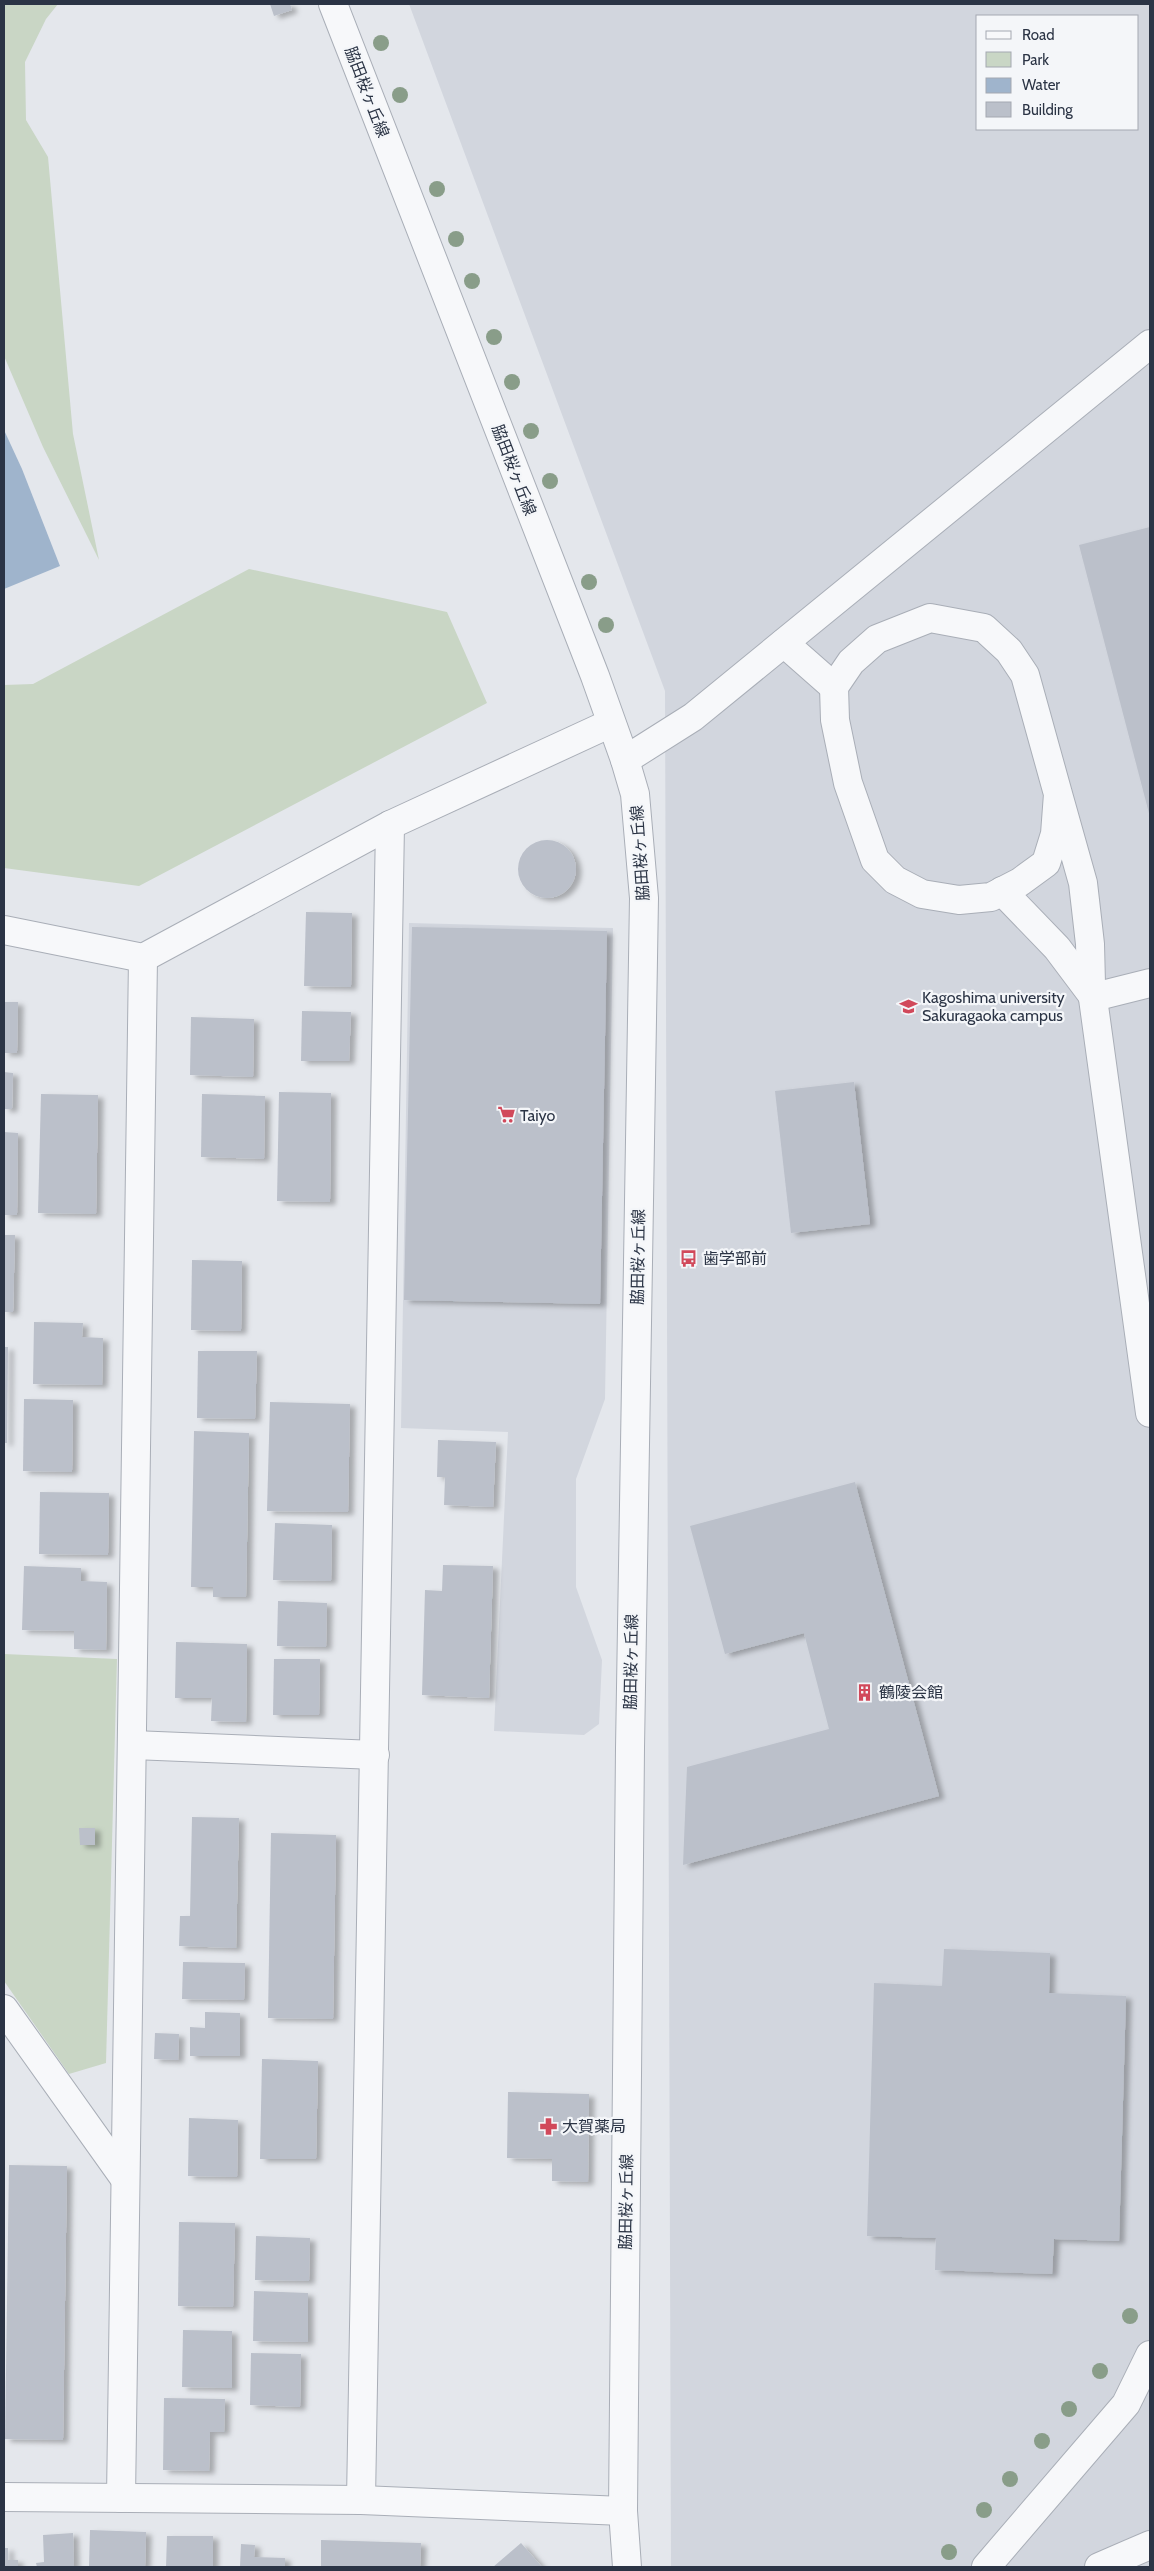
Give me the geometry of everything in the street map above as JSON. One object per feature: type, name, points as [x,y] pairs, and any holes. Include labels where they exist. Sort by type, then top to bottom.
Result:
[{"type":"street","name":"脇田桜ヶ丘線","points":[[333,4],[611,723],[635,794],[644,898],[630,1728],[623,2511],[627,2567]]},
{"type":"street","points":[[625,760],[693,717],[1150,344]]},
{"type":"street","points":[[1058,794],[1055,834],[1046,863],[1020,882],[991,897],[959,900],[922,894],[895,880],[875,860],[848,783],[835,720],[834,687],[851,662],[877,639],[930,618],[984,628],[1009,651],[1025,675],[1083,883],[1090,944],[1091,984],[1150,1413]]},
{"type":"street","points":[[784,643],[834,687]]},
{"type":"street","points":[[4,930],[143,958],[390,824],[611,723]]},
{"type":"street","points":[[361,2500],[390,824]]},
{"type":"street","points":[[1002,891],[1057,948],[1094,997]]},
{"type":"street","points":[[121,2498],[143,958]]},
{"type":"street","points":[[1094,997],[1150,983]]},
{"type":"street","points":[[133,1745],[375,1754]]},
{"type":"street","points":[[4,2009],[125,2179]]},
{"type":"street","points":[[986,2567],[1126,2404],[1150,2355]]},
{"type":"street","points":[[1126,2404],[1150,2390]]},
{"type":"street","points":[[4,2497],[361,2500],[623,2511]]},
{"type":"street","points":[[1099,2567],[1150,2545]]},
{"type":"shaded area","name":"Kagoshima university Sakuragaoka campus","points":[[409,4],[1150,4],[1150,2567],[671,2567],[665,691]]},
{"type":"shaded area","points":[[409,923],[613,928],[605,1399],[576,1479],[576,1587],[602,1660],[599,1724],[584,1735],[494,1731],[508,1432],[401,1428]]},
{"type":"green space","points":[[4,4],[58,4],[46,19],[25,62],[26,120],[48,157],[73,434],[99,560],[43,447],[4,356]]},
{"type":"green space","points":[[249,569],[447,612],[487,703],[139,886],[4,868],[4,685],[33,684]]},
{"type":"green space","points":[[4,1654],[117,1659],[106,2063],[69,2074],[4,1981]]},
{"type":"water","points":[[4,430],[22,469],[60,566],[4,589]]},
{"type":"building","points":[[270,4],[290,4],[292,10],[274,16]]},
{"type":"building","points":[[1150,527],[1150,817],[1079,545]]},
{"type":"building","points":[[547,840],[558,842],[571,853],[576,869],[574,880],[563,893],[547,898],[536,896],[523,885],[518,869],[520,858],[531,845]]},
{"type":"building","points":[[306,912],[352,913],[351,987],[304,986]]},
{"type":"building","name":"Taiyo","points":[[412,927],[607,931],[600,1304],[404,1300]]},
{"type":"building","points":[[4,1002],[18,1002],[17,1053],[4,1053]]},
{"type":"building","points":[[302,1011],[351,1012],[349,1061],[301,1061]]},
{"type":"building","points":[[191,1017],[254,1019],[253,1077],[190,1075]]},
{"type":"building","points":[[4,1072],[13,1073],[12,1109],[4,1109]]},
{"type":"building","points":[[854,1082],[870,1224],[791,1233],[775,1091]]},
{"type":"building","points":[[279,1092],[331,1093],[330,1202],[277,1201]]},
{"type":"building","points":[[41,1094],[98,1095],[96,1214],[38,1213]]},
{"type":"building","points":[[202,1094],[265,1096],[264,1159],[201,1157]]},
{"type":"building","points":[[4,1132],[18,1133],[17,1215],[4,1215]]},
{"type":"building","points":[[4,1235],[15,1235],[13,1312],[4,1312]]},
{"type":"building","points":[[192,1260],[242,1261],[241,1331],[191,1330]]},
{"type":"building","points":[[34,1322],[83,1323],[82,1337],[103,1338],[102,1385],[33,1384]]},
{"type":"building","points":[[4,1347],[8,1347],[7,1443],[4,1443]]},
{"type":"building","points":[[198,1351],[257,1351],[255,1419],[197,1418]]},
{"type":"building","points":[[24,1399],[73,1400],[72,1472],[23,1471]]},
{"type":"building","points":[[270,1402],[350,1404],[348,1512],[267,1511]]},
{"type":"building","points":[[194,1431],[249,1433],[246,1597],[213,1597],[213,1587],[191,1587]]},
{"type":"building","points":[[438,1440],[496,1442],[493,1507],[444,1505],[445,1477],[437,1477]]},
{"type":"building","name":"鶴陵会館","points":[[855,1482],[939,1796],[683,1865],[687,1767],[829,1729],[804,1633],[725,1654],[690,1526]]},
{"type":"building","points":[[40,1492],[109,1493],[108,1555],[39,1554]]},
{"type":"building","points":[[275,1523],[332,1525],[331,1581],[273,1580]]},
{"type":"building","points":[[443,1565],[493,1566],[489,1698],[422,1695],[425,1590],[442,1591]]},
{"type":"building","points":[[24,1566],[81,1568],[81,1581],[107,1582],[106,1650],[74,1649],[74,1631],[22,1630]]},
{"type":"building","points":[[278,1601],[327,1603],[326,1647],[277,1646]]},
{"type":"building","points":[[176,1642],[247,1644],[246,1722],[211,1721],[212,1698],[175,1698]]},
{"type":"building","points":[[274,1659],[320,1659],[319,1715],[273,1715]]},
{"type":"building","points":[[192,1817],[239,1818],[236,1948],[179,1946],[180,1916],[190,1916]]},
{"type":"building","points":[[79,1828],[95,1828],[95,1845],[80,1845]]},
{"type":"building","points":[[271,1833],[336,1835],[333,2019],[268,2018]]},
{"type":"building","points":[[944,1949],[1050,1953],[1049,1993],[1126,1996],[1119,2241],[1054,2239],[1052,2274],[935,2270],[936,2238],[867,2236],[874,1983],[942,1986]]},
{"type":"building","points":[[183,1962],[245,1963],[244,2000],[182,1999]]},
{"type":"building","points":[[205,2012],[240,2013],[240,2056],[190,2056],[190,2027],[205,2028]]},
{"type":"building","points":[[155,2033],[179,2034],[178,2060],[154,2059]]},
{"type":"building","points":[[262,2059],[318,2061],[316,2159],[260,2159]]},
{"type":"building","name":"大賀薬局","points":[[508,2092],[589,2094],[588,2182],[552,2181],[552,2159],[507,2158]]},
{"type":"building","points":[[189,2118],[238,2120],[237,2177],[188,2176]]},
{"type":"building","points":[[9,2165],[67,2166],[63,2440],[5,2439]]},
{"type":"building","points":[[179,2222],[235,2223],[233,2307],[178,2306]]},
{"type":"building","points":[[256,2236],[310,2238],[309,2281],[255,2280]]},
{"type":"building","points":[[254,2291],[308,2293],[308,2342],[253,2341]]},
{"type":"building","points":[[183,2330],[232,2331],[232,2388],[182,2387]]},
{"type":"building","points":[[251,2353],[301,2354],[300,2407],[250,2405]]},
{"type":"building","points":[[164,2398],[225,2399],[224,2432],[210,2432],[209,2471],[163,2470]]},
{"type":"building","points":[[90,2530],[146,2532],[145,2567],[89,2567]]},
{"type":"building","points":[[73,2533],[74,2567],[37,2567],[36,2563],[44,2562],[43,2535]]},
{"type":"building","points":[[167,2536],[213,2536],[213,2567],[166,2567]]},
{"type":"building","points":[[321,2540],[421,2543],[420,2567],[321,2567]]},
{"type":"building","points":[[521,2543],[542,2567],[493,2567]]},
{"type":"building","points":[[241,2544],[255,2545],[254,2557],[285,2558],[285,2567],[240,2567]]},
{"type":"building","points":[[4,2548],[8,2548],[8,2560],[18,2560],[18,2567],[4,2567]]},
{"type":"place","name":"Kagoshima university Sakuragaoka campus","points":[[908,1006]]},
{"type":"place","name":"Taiyo","points":[[506,1115]]},
{"type":"place","name":"歯学部前","points":[[689,1258]]},
{"type":"place","name":"鶴陵会館","points":[[865,1692]]},
{"type":"place","name":"大賀薬局","points":[[548,2126]]}]
